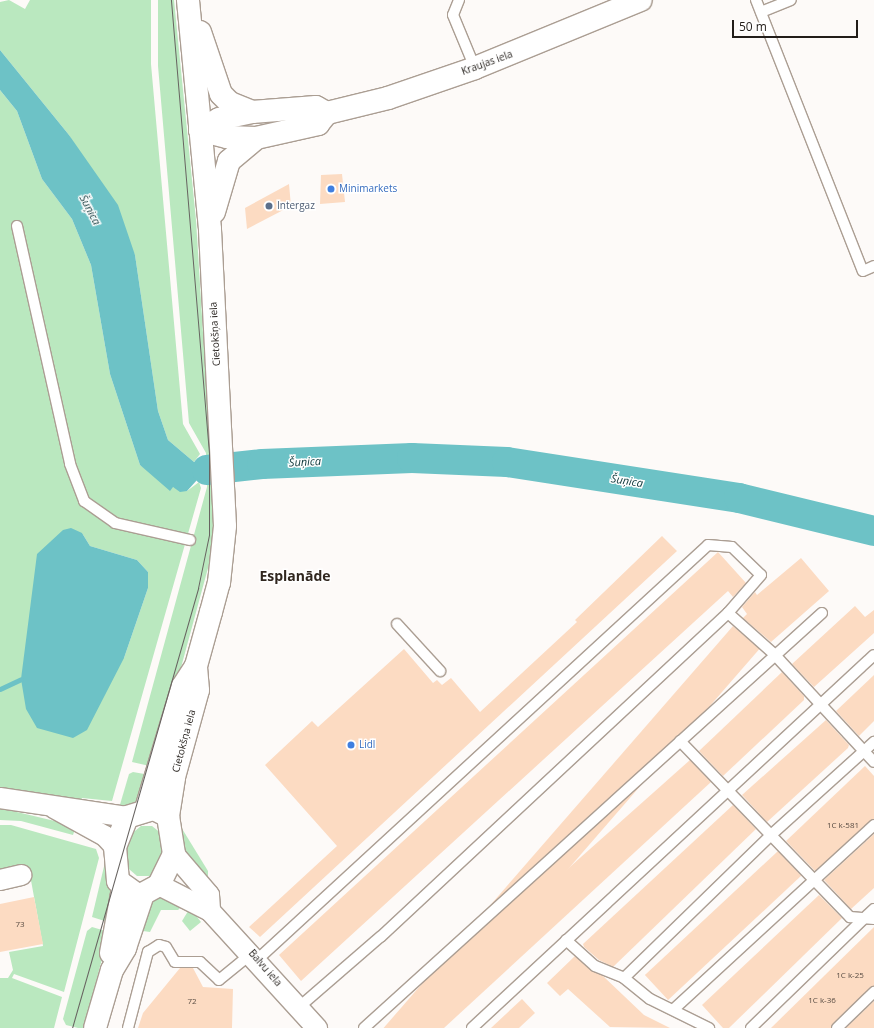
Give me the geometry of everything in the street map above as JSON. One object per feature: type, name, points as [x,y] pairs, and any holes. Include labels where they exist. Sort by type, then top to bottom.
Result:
[{"type":"street","points":[[189,0],[221,94],[230,103],[252,112]]},
{"type":"street","name":"Cietokšņa iela","points":[[136,813],[183,686],[196,666],[219,583],[225,526],[210,229],[189,0]]},
{"type":"street","name":"Kraujas iela","points":[[200,130],[227,137],[256,138],[318,124],[327,113],[388,98],[474,68],[642,0]]},
{"type":"street","points":[[200,130],[219,119],[252,112],[316,107],[327,113]]},
{"type":"street","points":[[210,229],[229,161],[256,138]]},
{"type":"street","name":"Cietokšņa iela","points":[[168,816],[198,690],[196,666]]},
{"type":"street","points":[[0,798],[54,808],[72,807],[136,813],[160,811],[168,816],[174,835],[174,854],[183,869],[209,895],[210,911]]},
{"type":"street","points":[[54,808],[105,836],[115,847]]},
{"type":"street","points":[[112,970],[111,945],[123,888],[115,871],[115,847],[136,813]]},
{"type":"street","points":[[96,1028],[112,970],[126,948],[151,890],[174,854]]},
{"type":"street","points":[[0,880],[21,875]]},
{"type":"street","points":[[123,888],[151,890]]},
{"type":"street","name":"Balvu iela","points":[[151,890],[210,911],[255,956],[298,1008],[317,1028]]},
{"type":"lane","points":[[459,0],[453,15],[474,68]]},
{"type":"lane","points":[[756,0],[863,271],[874,266]]},
{"type":"lane","points":[[761,12],[791,0]]},
{"type":"lane","points":[[17,226],[70,464],[84,501],[115,523],[190,540]]},
{"type":"lane","points":[[128,1028],[148,952],[159,945],[166,947],[175,962],[200,962],[220,980],[255,956],[708,545],[732,547],[761,575],[728,613],[380,937],[298,1008]]},
{"type":"lane","points":[[728,613],[774,654],[874,762]]},
{"type":"lane","points":[[364,1028],[774,654],[822,613]]},
{"type":"lane","points":[[398,624],[440,671]]},
{"type":"lane","points":[[472,1028],[874,655]]},
{"type":"lane","points":[[680,741],[814,881],[850,916],[870,918]]},
{"type":"lane","points":[[624,978],[771,835],[874,742]]},
{"type":"lane","points":[[674,1009],[874,824]]},
{"type":"lane","points":[[751,1028],[870,918],[874,909]]},
{"type":"lane","points":[[566,940],[595,966],[624,978],[650,999],[674,1009],[709,1028]]},
{"type":"lane","points":[[837,1028],[874,992]]},
{"type":"green space","points":[[9,0],[25,9],[30,0],[151,0],[151,64],[183,424],[200,454],[194,462],[168,440],[158,411],[135,255],[69,135],[0,50],[0,2]]},
{"type":"green space","points":[[158,0],[174,0],[196,220],[215,526],[211,557],[154,767],[132,762],[207,487],[206,453],[189,423],[158,66]]},
{"type":"green space","points":[[0,90],[17,111],[42,179],[72,219],[91,265],[110,374],[140,465],[173,487],[187,491],[199,482],[201,488],[112,801],[82,798],[81,802],[0,787]],"holes":[[[82,533],[90,546],[137,560],[148,572],[148,588],[124,658]]]},
{"type":"green space","points":[[133,772],[150,775],[138,806],[119,808],[129,774]]},
{"type":"green space","points":[[0,808],[76,826],[73,835],[21,821],[0,820]]},
{"type":"green space","points":[[0,825],[11,825],[96,849],[99,858],[64,992],[14,974],[12,978],[62,997],[54,1028],[0,1028],[0,978],[8,978],[13,970],[9,952],[43,946],[30,875],[0,873]]},
{"type":"green space","points":[[141,826],[152,826],[162,834],[164,850],[150,876],[137,876],[122,863],[130,835]]},
{"type":"green space","points":[[181,827],[208,871],[208,880],[187,865]]},
{"type":"green space","points":[[106,858],[112,884],[111,923],[92,917]]},
{"type":"green space","points":[[159,896],[185,903],[178,910],[161,910],[150,932],[136,930],[148,903]]},
{"type":"green space","points":[[190,908],[201,922],[190,931],[182,921]]},
{"type":"green space","points":[[92,927],[109,932],[84,1028],[78,1028],[66,1025],[63,1019],[87,931]]},
{"type":"water","points":[[0,50],[69,135],[118,205],[135,255],[158,411],[168,440],[194,462],[248,458],[250,474],[197,480],[187,491],[180,492],[173,487],[170,491],[140,465],[110,374],[91,265],[72,219],[42,179],[17,111],[0,90]]},
{"type":"water","points":[[71,528],[82,533],[90,546],[137,560],[148,572],[148,588],[124,658],[87,730],[73,738],[37,728],[26,709],[21,679],[37,554],[63,530]]},
{"type":"pier","points":[[241,456],[242,477],[198,479],[197,458]]},
{"type":"building","name":"Minimarkets","points":[[342,174],[345,202],[320,204],[321,175]]},
{"type":"building","points":[[289,184],[291,206],[247,229],[245,208]]},
{"type":"building","points":[[662,536],[677,551],[260,937],[249,927],[337,846],[265,765],[312,721],[318,727],[404,649],[433,683],[437,680],[442,685],[451,678],[480,712],[577,622],[575,620]]},
{"type":"building","points":[[718,552],[746,583],[733,597],[728,591],[301,981],[279,955]]},
{"type":"building","points":[[801,558],[829,591],[771,642],[743,618],[747,614],[742,607],[755,592],[757,595]]},
{"type":"building","points":[[855,606],[865,617],[874,610],[874,633],[814,687],[792,664]]},
{"type":"building","points":[[733,626],[759,649],[430,1028],[384,1028]]},
{"type":"building","points":[[782,672],[804,696],[804,700],[723,776],[699,751]]},
{"type":"building","points":[[874,675],[874,721],[859,736],[836,711]]},
{"type":"building","points":[[826,720],[849,745],[848,748],[767,822],[742,795]]},
{"type":"building","points":[[690,760],[711,782],[444,1028],[389,1028]]},
{"type":"building","points":[[865,766],[874,776],[874,819],[815,871],[786,841]]},
{"type":"building","points":[[733,805],[756,829],[613,967],[599,960],[584,947],[583,944]]},
{"type":"building","points":[[874,834],[874,888],[851,909],[824,880]]},
{"type":"building","points":[[778,851],[801,876],[668,1000],[645,975]]},
{"type":"building","points":[[819,895],[842,918],[729,1028],[723,1028],[702,1005]]},
{"type":"building","points":[[34,897],[43,944],[0,952],[0,904]]},
{"type":"building","points":[[874,927],[874,986],[831,1028],[771,1028]]},
{"type":"building","points":[[575,956],[603,976],[644,1015],[670,1028],[610,1027],[568,989],[560,996],[547,983]]},
{"type":"building","points":[[180,968],[193,968],[203,987],[233,989],[232,1028],[138,1028],[143,1013]]},
{"type":"building","points":[[522,999],[535,1013],[519,1028],[491,1028]]},
{"type":"building","points":[[874,1001],[874,1028],[846,1028]]},
{"type":"waterway","name":"Šuņica","points":[[207,470],[262,464],[412,458],[507,462],[739,498],[874,531]]},
{"type":"waterway","points":[[0,689],[21,679]]},
{"type":"tram line","points":[[72,1028],[198,588],[209,535],[209,453],[171,0]]},
{"type":"place","name":"Minimarkets","points":[[331,189]]},
{"type":"place","name":"Intergaz","points":[[269,206]]},
{"type":"place","name":"Lidl","points":[[351,745]]},
{"type":"district","name":"Esplanāde","points":[[295,576]]}]
